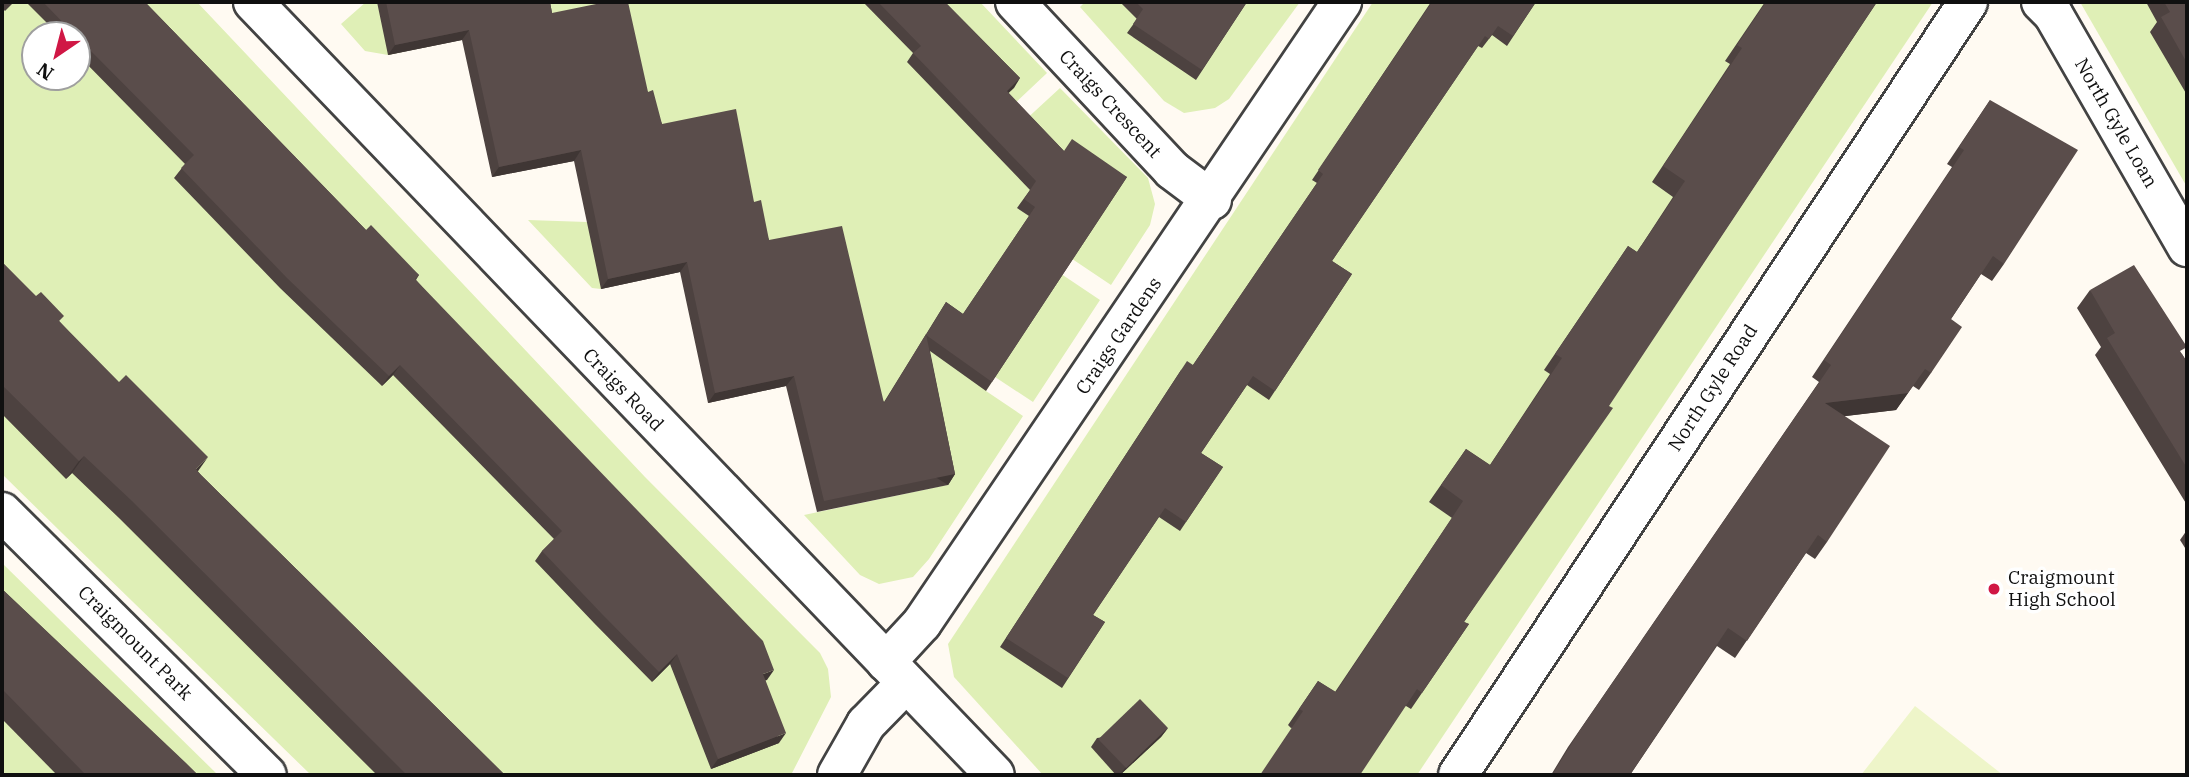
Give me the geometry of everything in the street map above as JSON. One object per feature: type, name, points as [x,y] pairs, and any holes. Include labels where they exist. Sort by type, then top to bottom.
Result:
[{"type":"street","name":"Craigs Road","points":[[253,2],[995,775]]},
{"type":"street","name":"Craigs Crescent","points":[[1015,2],[1172,170],[1212,200]]},
{"type":"street","name":"Craigs Gardens","points":[[836,775],[922,623],[1212,200],[1342,2]]},
{"type":"street","name":"North Gyle Road","points":[[1458,775],[1968,2]]},
{"type":"street","name":"North Gyle Loan","points":[[2041,2],[2053,14],[2187,247]]},
{"type":"street","name":"Craigmount Park","points":[[2,512],[267,775]]},
{"type":"green space","points":[[2,2],[197,2],[645,477],[820,653],[828,669],[831,697],[791,775],[311,775],[2,474]]},
{"type":"green space","points":[[366,2],[980,2],[1047,73],[1009,109],[1022,123],[1060,88],[1148,178],[1155,204],[1150,225],[1111,285],[1023,226],[1012,241],[1100,300],[1033,402],[995,377],[986,391],[1023,416],[929,559],[913,577],[879,584],[860,575],[804,515],[947,485],[847,466],[710,223],[601,289],[592,288],[528,220],[587,222],[616,170],[498,32],[388,55],[365,51],[341,24]]},
{"type":"green space","points":[[1085,2],[1300,2],[1229,99],[1215,108],[1184,113],[1164,101],[1080,7]]},
{"type":"green space","points":[[1373,2],[1933,2],[1417,775],[1043,775],[954,677],[948,644]]},
{"type":"green space","points":[[2080,2],[2187,2],[2187,187]]},
{"type":"green space","points":[[2,563],[218,775],[2,775]]},
{"type":"green space","points":[[1915,706],[2003,775],[1861,775]]},
{"type":"building","points":[[43,2],[145,2],[366,230],[371,225],[419,275],[415,279],[763,641],[774,670],[763,674],[786,733],[718,759],[677,654],[659,672],[601,613],[542,551],[562,531],[400,365],[389,376],[287,278],[181,168],[194,155],[91,51],[91,21],[61,21]]},
{"type":"building","points":[[386,2],[550,2],[552,13],[606,2],[628,2],[648,92],[653,90],[662,124],[736,109],[754,202],[761,200],[769,240],[842,226],[884,403],[926,334],[955,474],[824,501],[794,376],[715,393],[687,262],[608,279],[581,150],[499,167],[469,30],[395,45]]},
{"type":"building","points":[[878,2],[945,2],[1020,78],[1007,91],[1064,151],[1072,139],[1127,177],[992,382],[926,335],[946,302],[963,314],[1035,207],[1024,199],[1036,181],[913,53],[921,46]]},
{"type":"building","points":[[1136,2],[1247,2],[1202,70],[1133,24],[1143,9]]},
{"type":"building","points":[[1432,2],[1536,2],[1513,36],[1498,26],[1489,39],[1485,36],[1332,261],[1352,274],[1275,391],[1253,376],[1201,453],[1223,467],[1186,522],[1165,508],[1093,615],[1105,622],[1068,678],[1006,638],[1187,361],[1193,365],[1323,174],[1318,170]]},
{"type":"building","points":[[1766,2],[1877,2],[1609,406],[1613,408],[1464,622],[1469,624],[1422,693],[1417,689],[1360,775],[1260,775],[1303,711],[1299,709],[1318,681],[1336,692],[1463,501],[1441,485],[1466,449],[1490,465],[1562,358],[1555,354],[1628,246],[1637,252],[1685,181],[1663,166],[1742,48],[1737,45]]},
{"type":"building","points":[[2164,2],[2187,2],[2187,63],[2161,17],[2170,12]]},
{"type":"building","points":[[1990,100],[2078,150],[2004,264],[1993,256],[1951,319],[1962,327],[1931,373],[1925,369],[1908,393],[1825,403],[1890,446],[1827,542],[1818,535],[1747,641],[1728,628],[1630,775],[1552,775],[1580,730],[1831,365],[1824,360],[1964,150],[1959,147]]},
{"type":"building","points":[[2,262],[36,296],[41,292],[64,316],[59,321],[119,382],[126,375],[208,457],[196,469],[201,475],[505,775],[407,775],[132,501],[84,456],[79,461],[2,385]]},
{"type":"building","points":[[2134,265],[2187,347],[2180,351],[2187,362],[2187,468],[2107,338],[2115,333],[2090,290]]},
{"type":"building","points":[[2,589],[198,775],[86,775],[2,689]]},
{"type":"building","points":[[1140,699],[1168,728],[1126,768],[1098,739]]},
{"type":"place","name":"Craigmount High School","points":[[1994,589]]}]
